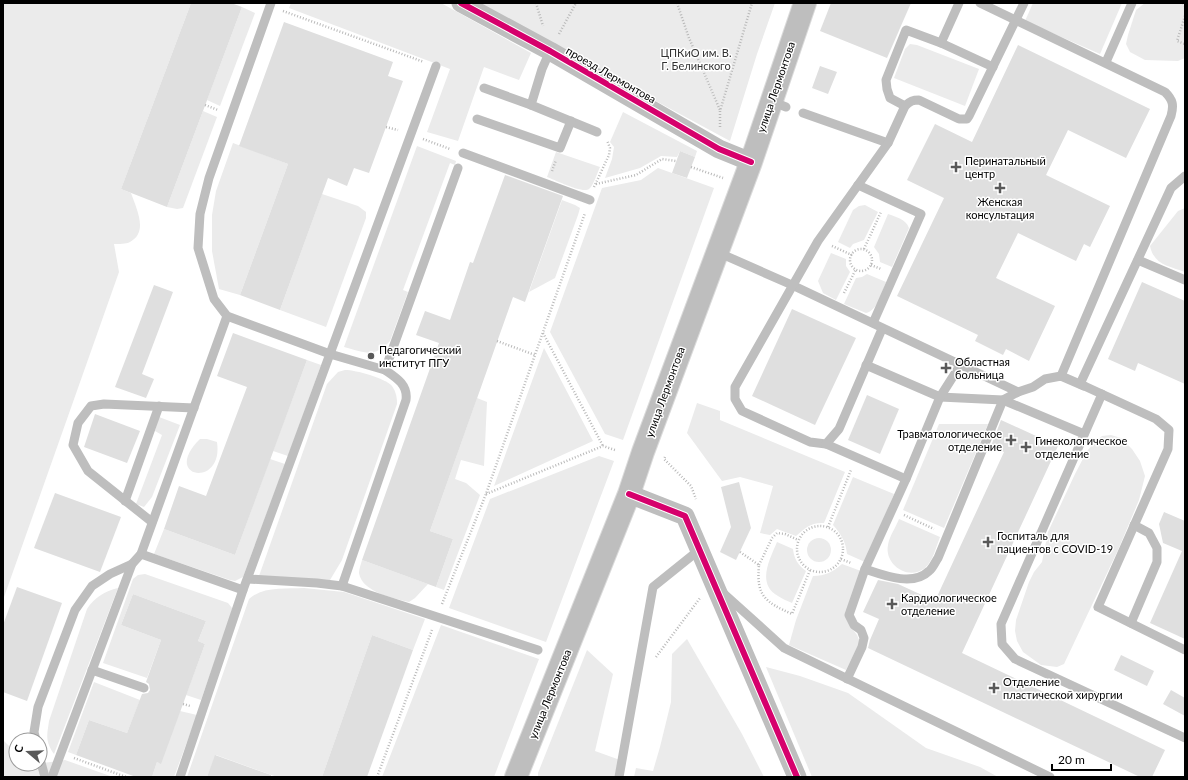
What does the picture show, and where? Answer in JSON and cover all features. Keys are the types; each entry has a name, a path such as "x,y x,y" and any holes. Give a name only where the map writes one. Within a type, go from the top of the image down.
{"main road":[{"name":"улица Лермонтова","path":"516,777 565,658 629,494 643,452 751,162 779,104 805,3"}],"street":[{"name":"проезд Лермонтова","path":"461,3 550,51 719,150 751,162"},
{"path":"629,494 685,516 712,583 796,777"}],"lane":[{"path":"941,43 959,3"},
{"path":"980,3 1106,62 1165,92 1173,103 1171,116 1060,376"},
{"path":"906,479 826,444 810,442 742,411 735,399 735,387 818,241 888,142 905,106 914,100 920,100 959,118 966,118 969,116 1024,3"},
{"path":"1106,62 1132,3"},
{"path":"270,5 209,178 200,214 198,248 214,300 227,316 330,354 385,370 398,379 404,386 407,393 406,400 342,586"},
{"path":"905,106 890,98 886,80 906,30 941,43 993,67"},
{"path":"531,105 542,69 550,51"},
{"path":"180,777 244,590 436,66"},
{"path":"484,88 598,132"},
{"path":"803,113 888,142"},
{"path":"476,119 560,148 571,121"},
{"path":"463,153 590,200"},
{"path":"385,370 458,168"},
{"path":"1185,176 1171,188 1080,384 1156,419 1169,430 1168,449 1098,607 1185,650"},
{"path":"858,185 921,214 873,323"},
{"path":"717,252 792,285 1018,392"},
{"path":"1138,260 1185,280"},
{"path":"52,777 132,564 141,554 227,316"},
{"path":"826,444 839,429 882,328"},
{"path":"847,679 862,647 864,638 860,630 854,625 848,615 865,569 906,479 940,397 961,364"},
{"path":"866,365 940,397 1003,400 1084,434"},
{"path":"865,569 889,577 905,579 919,577 929,572 938,558 1003,400 1018,392 1033,387 1046,379 1060,376 1089,388"},
{"path":"1102,394 1001,624 1002,644 1015,659 1185,738"},
{"path":"152,522 88,471 73,445 78,423 91,406 104,404 194,408"},
{"path":"125,501 159,406"},
{"path":"1131,623 1158,562 1157,548 1149,533 1134,525"},
{"path":"619,777 653,587 699,550"},
{"path":"141,554 244,590"},
{"path":"34,732 38,707 76,610 92,586 110,574 132,564"},
{"path":"248,579 342,586 538,650"},
{"path":"712,583 784,648 1050,777"},
{"path":"92,670 144,688"}],"path":[{"path":"550,51 576,3"},
{"path":"677,3 689,38 720,111"},
{"path":"719,150 720,111 752,3"},
{"path":"270,5 436,66"},
{"path":"1185,16 1177,41 1185,44"},
{"path":"377,777 437,617 486,494 590,200 609,155 610,148 607,139 598,132"},
{"path":"546,184 560,148"},
{"path":"596,184 636,175 662,159 676,161"},
{"path":"691,168 724,178"},
{"path":"864,250 887,198"},
{"path":"818,241 852,254"},
{"path":"857,250 864,250 870,254 870,264 865,270 856,269 850,261 852,254 857,250"},
{"path":"837,306 856,269"},
{"path":"543,333 602,446"},
{"path":"497,341 535,355"},
{"path":"486,494 602,446 616,450"},
{"path":"828,527 856,457"},
{"path":"892,510 948,534"},
{"path":"814,526 828,527 840,536 843,551 841,559 837,565 824,572 810,570 804,566 800,560 797,547 798,540 807,530 814,526"},
{"path":"798,540 785,534 778,533 772,538 759,564 758,576 761,591 766,600 774,606 792,614 810,570"},
{"path":"740,552 759,564"},
{"path":"652,662 712,583"},
{"path":"61,753 126,777"}],"green space":[{"path":"3,3 191,3 121,189 131,193 140,219 139,232 136,238 130,242 124,244 114,244 119,272 3,600"},
{"path":"291,3 441,3 531,53 519,80 484,67 458,141 427,132 450,69 289,8"},
{"name":"ЦПКиО им. В. Г. Белинского","path":"474,3 775,3 757,54 730,141"},
{"path":"1033,3 1122,3 1100,54 1025,21"},
{"path":"1145,3 1185,3 1185,58 1178,61 1145,60 1130,52 1126,44 1128,35 1136,10"},
{"path":"242,7 255,13 220,106 207,100"},
{"path":"910,44 917,45 979,69 965,106 894,78 905,49"},
{"path":"203,111 217,117 183,208 177,209 167,207"},
{"path":"623,112 697,151 695,157 680,151 677,157 661,156 640,168 605,178 612,159 614,147 610,142"},
{"path":"233,143 288,164 240,295 219,289 212,251 212,215 216,191"},
{"path":"417,146 456,161 455,165 450,163 403,290 408,292 390,341 379,350 368,353 344,347"},
{"path":"556,152 600,167 594,182 589,189 581,190 547,177"},
{"path":"658,168 714,188 623,440 605,434 550,332 602,188 641,180"},
{"path":"322,194 358,206 366,212 366,218 326,327 280,310"},
{"path":"562,200 580,208 578,215 555,278 529,292"},
{"path":"865,205 878,212 864,240 853,244 850,248 838,242 853,210 859,206"},
{"path":"1185,208 1185,272 1163,264 1155,257 1150,246 1178,211"},
{"path":"888,214 906,222 909,228 892,267 880,262 879,254 874,247"},
{"path":"831,253 846,259 846,266 850,272 836,300 823,293 818,281"},
{"path":"867,274 886,282 876,305 870,312 866,313 844,304 856,278"},
{"path":"544,348 593,441 494,486"},
{"path":"307,360 321,365 288,456 273,451"},
{"path":"345,370 370,375 388,383 392,386 395,392 397,404 342,560 330,580 259,576 327,384 338,372"},
{"path":"477,398 487,402 484,466 461,460 455,479 466,483 480,495 444,590 436,587 453,539 430,531"},
{"path":"697,403 720,411 720,420 845,472 824,523 815,523 805,528 796,536 777,529 770,535 760,533 773,486 740,477 722,481 687,433"},
{"path":"159,417 180,425 152,497 144,507 136,504 162,435 155,431"},
{"path":"939,424 988,424 944,528 903,510"},
{"path":"1111,435 1121,438 1132,449 1140,461 1145,476 1139,500 1118,550 1064,664 1057,667 1041,665 1023,652 1017,641 1015,631 1016,620 1029,582 1034,572 1042,562 1048,532 1075,474 1087,451 1094,443 1102,436"},
{"path":"200,439 207,439 217,442 217,457 212,467 204,472 196,473 190,469 187,463 190,452"},
{"path":"599,456 614,461 546,642 449,608 490,499"},
{"path":"270,459 285,464 243,577 235,581 230,580 154,554 164,529 235,555"},
{"path":"853,477 894,494 865,562 847,554 843,538 833,525"},
{"path":"899,519 940,537 930,562 919,572 905,572 899,569 890,559 888,545"},
{"path":"819,538 828,541 831,550 828,559 819,562 810,559 807,550 810,541"},
{"path":"777,542 793,549 797,562 806,571 792,603 771,591 766,578 768,563"},
{"path":"362,560 428,584 415,598 409,602 387,596 372,589 361,580 359,573"},
{"path":"842,564 861,571 851,627 860,642 846,670 789,645 796,620 813,576 829,573"},
{"path":"145,574 228,603 232,608 231,615 201,700 186,695 205,644 198,641 206,621 133,594 121,625 161,640 147,678 103,663 133,579 138,575"},
{"path":"118,588 54,754 48,742 49,721 87,609 100,596"},
{"path":"282,588 304,588 344,592 425,619 413,650 372,635 322,777 277,777 216,755 207,777 187,777 249,599 268,590"},
{"path":"441,625 539,659 494,777 382,777"},
{"path":"687,639 742,734 764,777 634,777 636,768 653,771 671,702 672,654"},
{"path":"587,650 613,674 595,751 620,760 617,777 538,777 538,773"},
{"path":"766,667 800,676 848,693 926,748 980,767 998,777 812,777"},
{"path":"94,682 140,700 127,733 89,720 76,755 68,752"},
{"path":"180,711 197,715 174,777 152,777 157,762 160,763"},
{"path":"3,740 8,745 8,772 48,772 48,762 65,760 113,777 3,777"}],"building":[{"path":"191,3 231,3 242,7 167,207 121,189"},
{"path":"831,3 911,3 887,58 820,31"},
{"path":"284,22 393,62 388,76 403,81 369,173 354,168 347,186 328,178 280,310 240,295 288,164 239,146"},
{"path":"1018,45 1150,109 1126,158 1068,130 1046,175 1110,206 1090,247 1084,244 1076,261 1018,233 996,278 1055,306 1029,361 1006,349 1003,355 975,341 978,335 897,296 944,198 907,180 935,124 972,142"},
{"path":"820,66 837,72 828,94 812,88"},
{"path":"680,151 695,157 687,178 672,173"},
{"path":"505,175 563,196 525,302 513,297 430,531 453,539 436,587 362,560 439,343 416,335 425,311 450,320 470,262 473,263"},
{"path":"1142,282 1185,301 1185,384 1138,363 1135,371 1108,359"},
{"path":"154,285 173,292 142,374 154,379 146,398 115,387"},
{"path":"792,309 856,338 815,425 752,396"},
{"path":"233,333 307,360 235,555 164,529 179,486 206,496 247,387 217,376"},
{"path":"867,395 899,409 880,454 848,440"},
{"path":"95,414 140,431 127,463 84,447"},
{"path":"1001,420 1058,446 962,653 1165,750 1152,777 1140,777 868,648 879,619 863,612 878,580 898,584 935,601 1004,452 991,446"},
{"path":"739,482 751,528 736,560 720,552 731,527 721,487"},
{"path":"55,493 121,517 100,572 34,548"},
{"path":"1164,512 1185,521 1185,639 1150,623 1182,551 1163,543 1159,524"},
{"path":"17,587 62,603 27,701 3,692 3,625"},
{"path":"133,594 206,621 198,641 205,644 161,764 157,762 152,777 136,777 76,755 89,720 127,733 142,694 148,693 150,690 149,684 146,682 161,640 121,625"},
{"path":"372,635 413,650 367,777 322,777"},
{"path":"1121,655 1154,671 1147,686 1114,670"},
{"path":"1171,690 1185,698 1185,716 1163,704"},
{"path":"215,755 271,775 271,777 207,777"}],"cycle path":[{"path":"461,3 550,51 719,149 751,162"},
{"path":"629,494 685,516 797,777"}],"place":[{"name":"Перинатальный центр","path":"956,167"},
{"name":"Женская консультация","path":"1000,188"},
{"name":"Педагогический институт ПГУ","path":"371,356"},
{"name":"Областная больница","path":"946,368"},
{"name":"Травматологическое отделение","path":"1011,440"},
{"name":"Гинекологическое отделение","path":"1026,447"},
{"name":"Госпиталь для пациентов с COVID-19","path":"988,542"},
{"name":"Кардиологическое отделение","path":"892,604"},
{"name":"Отделение пластической хирургии","path":"994,688"}]}
